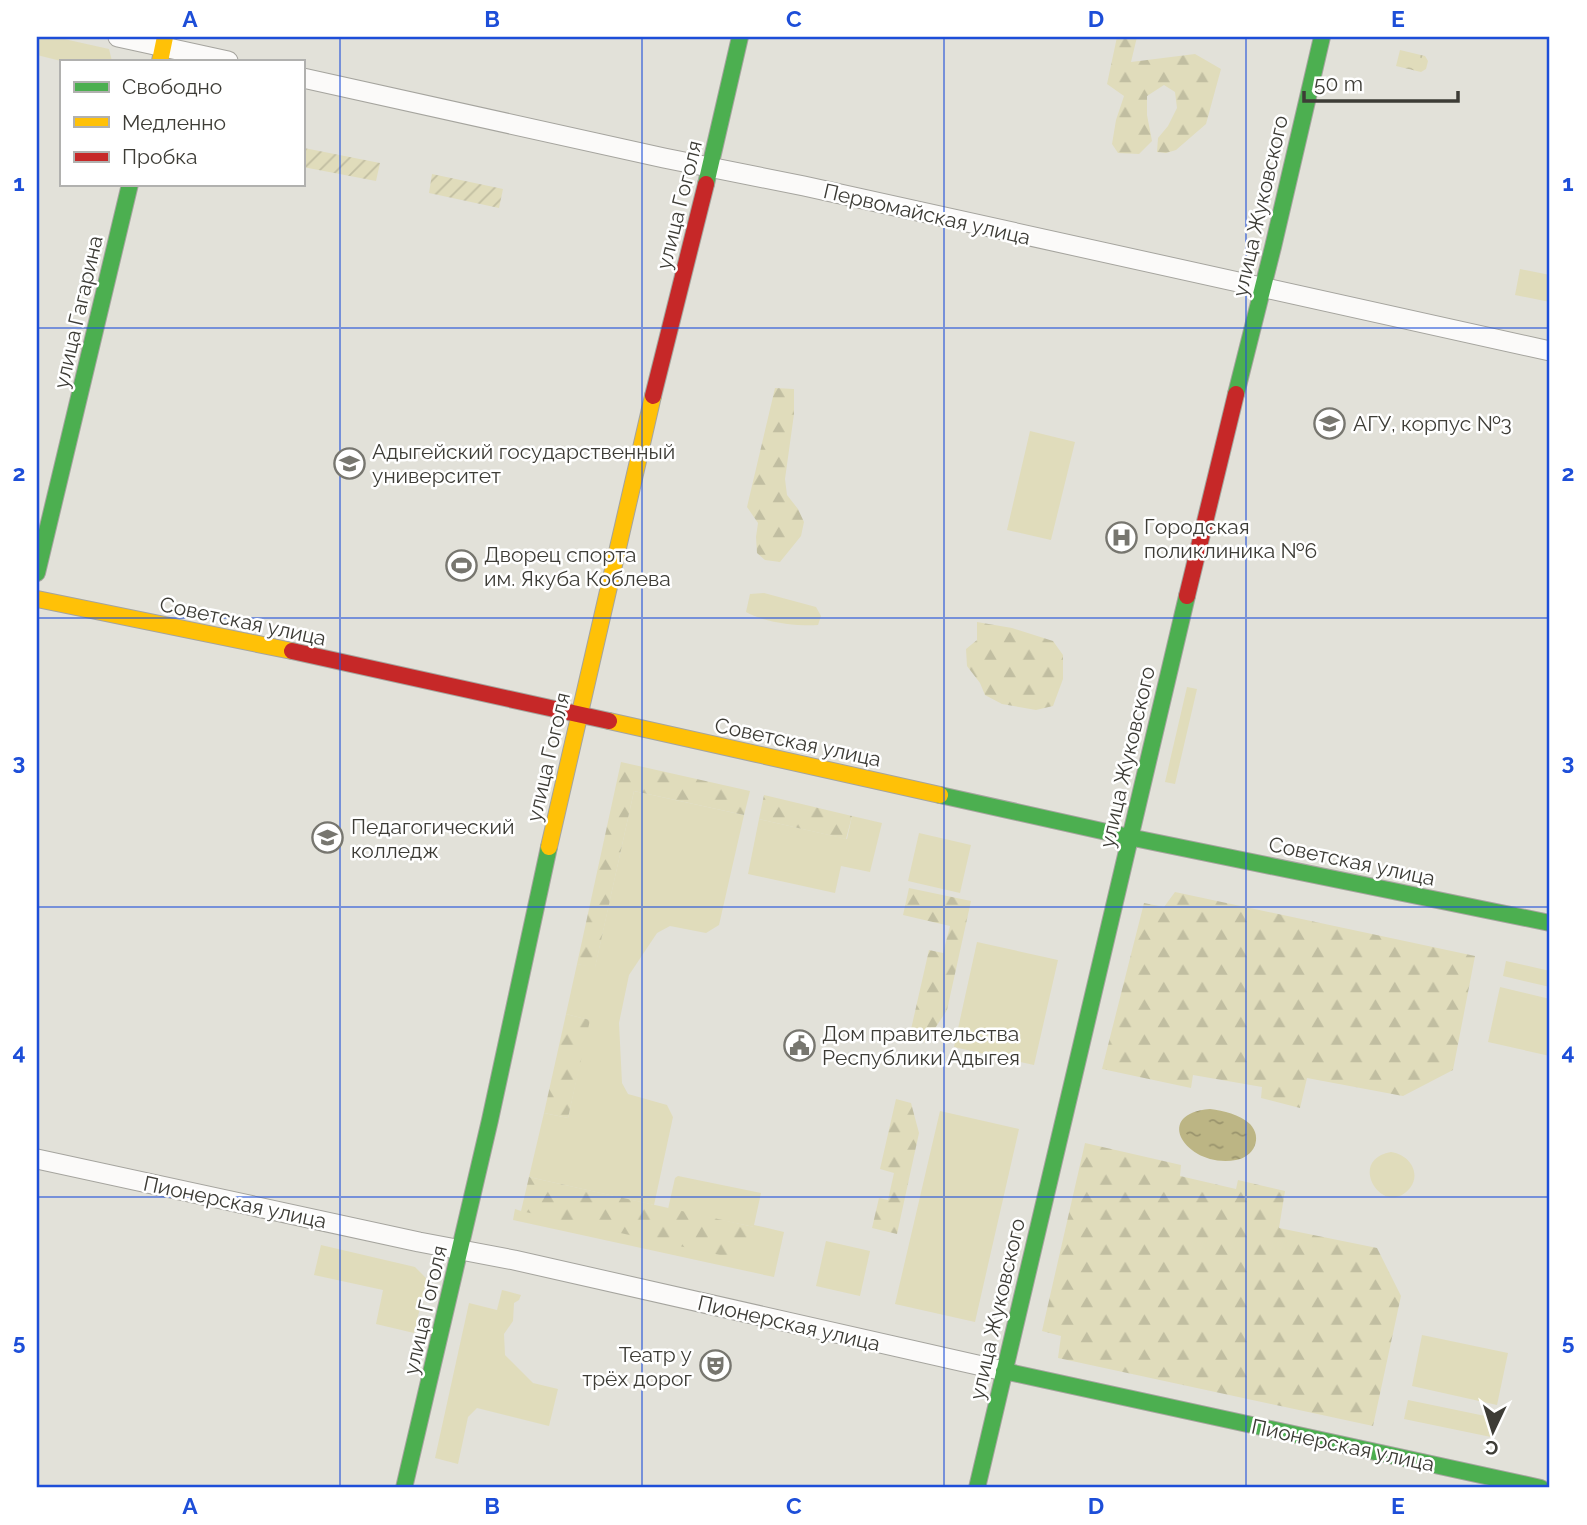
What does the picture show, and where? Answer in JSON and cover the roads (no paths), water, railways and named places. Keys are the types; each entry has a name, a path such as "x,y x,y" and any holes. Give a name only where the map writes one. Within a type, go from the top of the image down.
{"main road":[{"name":"улица Гоголя","path":"404,1488 461,1250 638,455 740,37"},
{"name":"улица Жуковского","path":"977,1488 1220,454 1263,288 1322,37"},
{"name":"улица Гагарина","path":"37,573 130,186"},
{"name":"Советская улица","path":"37,599 315,656 1129,837 1550,923"},
{"name":"Пионерская улица","path":"1004,1371 1541,1488"}],"street":[{"path":"118,37 223,60"},
{"name":"Первомайская улица","path":"304,78 1550,351"},
{"name":"Пионерская улица","path":"37,1159 528,1263 1004,1371"}],"water":[{"path":"1210,1109 1236,1115 1250,1124 1254,1129 1256,1141 1248,1155 1236,1160 1219,1161 1203,1157 1182,1140 1179,1130 1182,1120 1192,1113"}],"place":[{"name":"АГУ, корпус №3","path":"1330,423"},
{"name":"Адыгейский государственный университет","path":"349,463"},
{"name":"Городская поликлиника №6","path":"1121,538"},
{"name":"Дворец спорта им. Якуба Коблева","path":"461,566"},
{"name":"Педагогический колледж","path":"328,838"},
{"name":"Дом правительства Республики Адыгея","path":"799,1045"},
{"name":"Театр у трёх дорог","path":"715,1366"}]}
